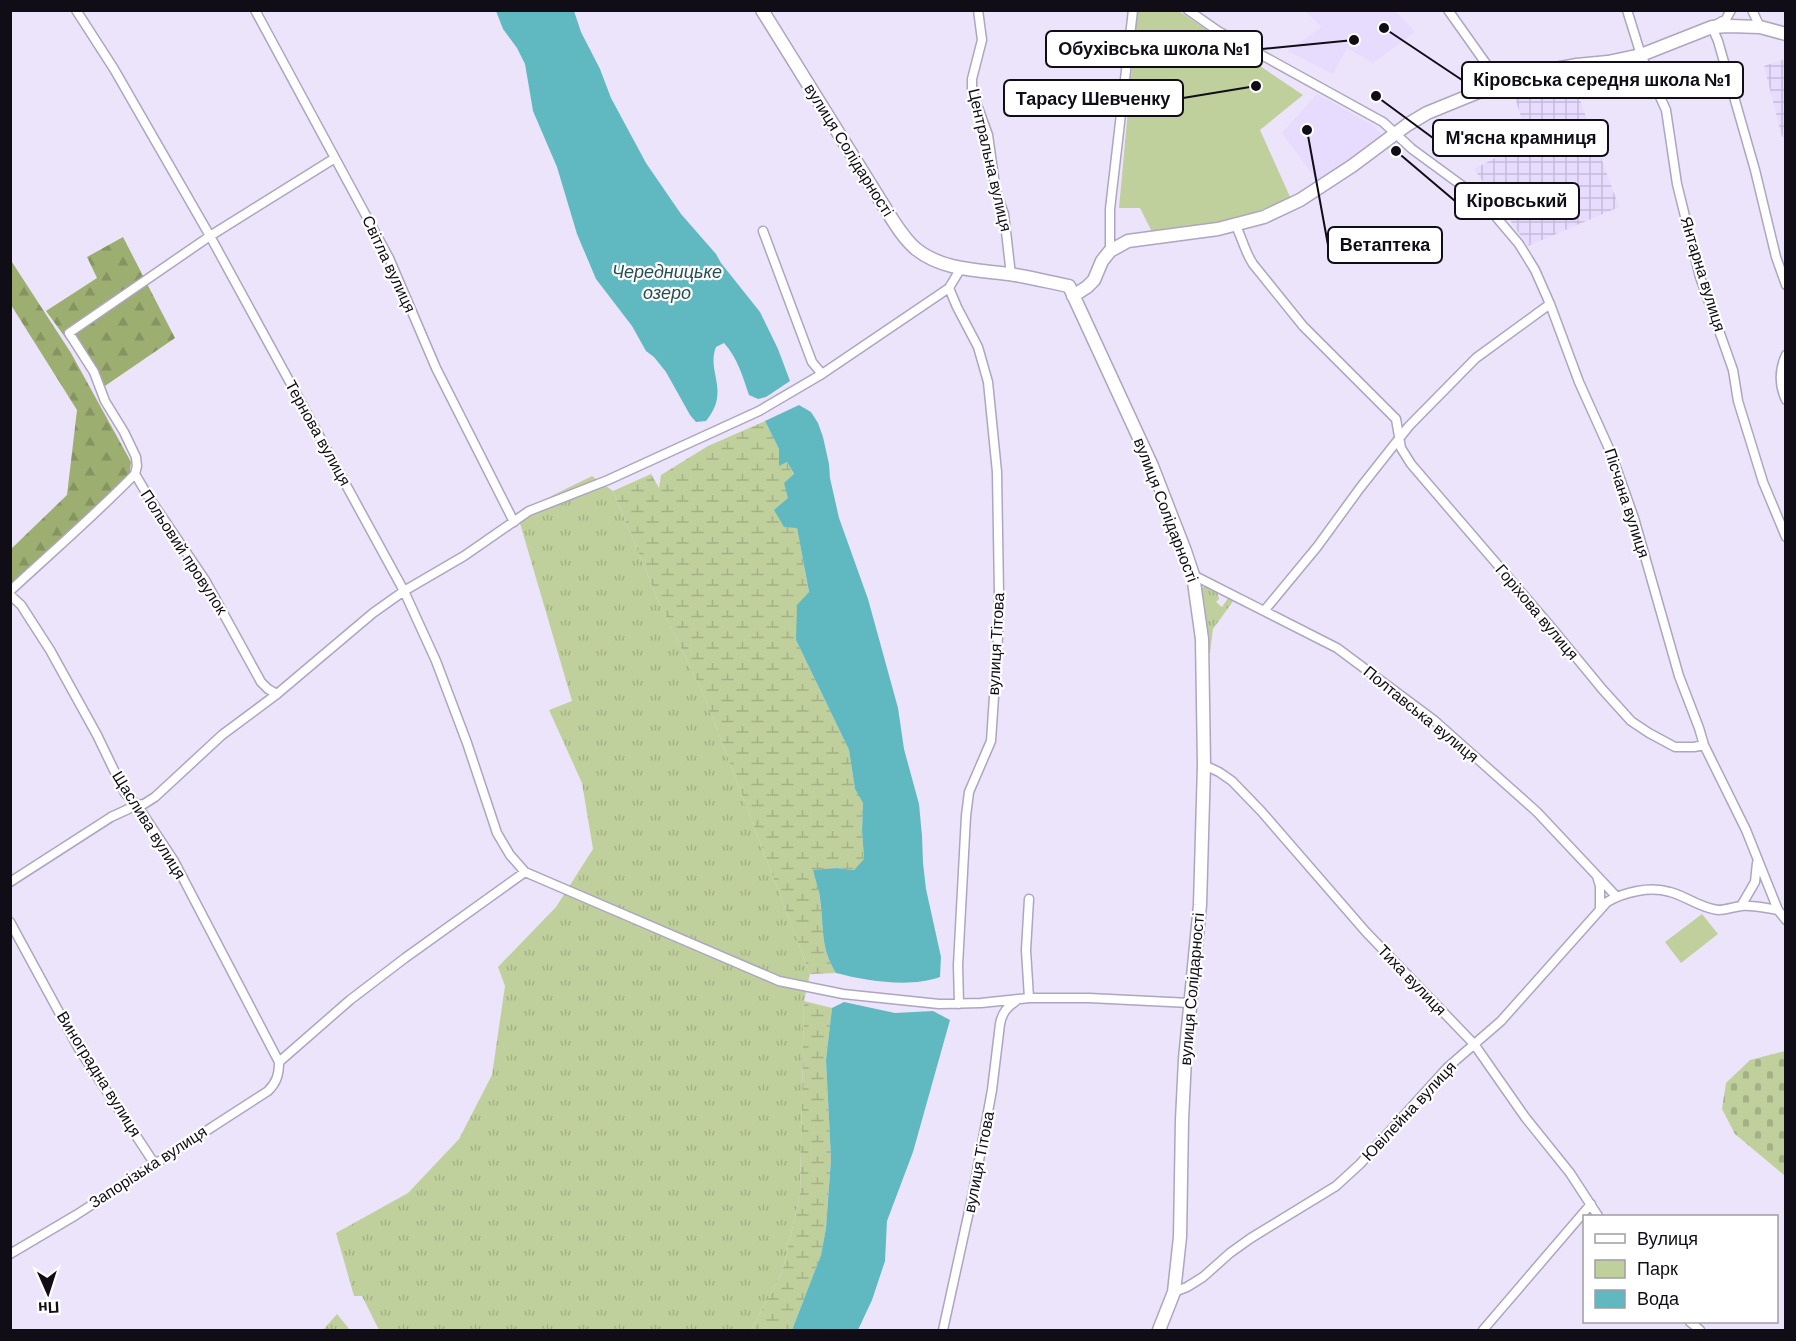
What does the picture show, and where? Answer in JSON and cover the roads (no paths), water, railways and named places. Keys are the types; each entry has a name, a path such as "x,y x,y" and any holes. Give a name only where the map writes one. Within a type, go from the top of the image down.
{"main road":[{"name":"вулиця Солідарності","path":"762,10 902,233 915,248 938,262 961,268 1069,286 1152,466 1193,575 1202,639 1204,765 1200,905 1182,1120 1180,1237 1174,1292 1159,1330"},
{"path":"1073,296 1094,280 1102,261 1110,251 1128,241 1236,226 1264,217 1300,200 1427,113 1498,84 1528,74 1641,55 1712,27 1760,27 1785,34"}],"street":[{"name":"Тернова вулиця","path":"76,10 114,69 210,236 404,591 436,661 467,743 496,833 510,855 525,872"},
{"name":"Світла вулиця","path":"255,10 389,258 436,369 514,522"},
{"name":"Центральна вулиця","path":"978,10 982,40 972,79 972,91 988,135 996,192 1004,214 1011,275"},
{"path":"1110,251 1110,209 1133,10"},
{"path":"1188,10 1218,31 1383,122 1395,134"},
{"path":"1448,10 1487,64 1498,84"},
{"name":"Янтарна вулиця","path":"1627,10 1641,55 1665,110 1677,184 1700,277 1734,370 1738,401 1763,482 1785,537"},
{"path":"1731,10 1726,18 1712,27 1718,40 1752,159 1785,285"},
{"path":"1752,10 1760,27"},
{"name":"Пісчана вулиця","path":"1395,134 1468,190 1491,211 1519,244 1534,270 1550,304 1579,382 1611,453 1630,507 1679,676 1704,745 1746,830 1756,860 1778,910 1785,920"},
{"path":"210,236 335,158"},
{"name":"Горіхова вулиця","path":"1236,226 1253,264 1303,326 1396,419 1401,448 1412,464 1603,690 1631,720 1648,733 1676,747 1704,745"},
{"path":"763,231 812,362 822,374"},
{"name":"Польовий провулок","path":"210,236 69,333 94,372 105,401 136,457 135,474 206,580 261,682 276,694"},
{"path":"10,882 111,817 144,804 155,797 222,735 276,694 373,613 404,591 464,556 529,511 608,480 759,411 822,374 949,288 961,268"},
{"name":"вулиця Тітова","path":"949,288 978,347 988,382 997,472 998,536 998,638 990,741 969,792 966,816 958,964 959,1004"},
{"path":"1264,611 1317,547 1400,437 1476,358 1550,304"},
{"path":"1785,355 1780,378 1781,391 1785,400"},
{"path":"10,593 66,538 103,507 135,474"},
{"name":"Полтавська вулиця","path":"1193,575 1337,648 1435,721 1537,812 1616,896"},
{"name":"Щаслива вулиця","path":"10,593 21,605 50,650 97,735 125,793 137,805 174,861 279,1062 279,1074"},
{"name":"Тиха вулиця","path":"1204,765 1219,772 1232,782 1366,932 1474,1044 1525,1117 1570,1173 1597,1215"},
{"path":"1741,906 1755,882 1756,860"},
{"path":"279,1062 350,1000 463,915 525,872 779,981 843,994 939,1004 1029,998 1190,1003"},
{"path":"1597,875 1600,886 1600,908"},
{"path":"1616,896 1648,890 1670,892 1691,902 1717,910 1741,906 1778,910"},
{"name":"Ювілейна вулиця","path":"1174,1292 1203,1277 1251,1238 1336,1186 1360,1164 1448,1067 1501,1021 1600,908 1616,896"},
{"path":"1029,898 1026,950 1029,998"},
{"name":"Виноградна вулиця","path":"10,922 79,1049 154,1163"},
{"name":"вулиця Тітова","path":"943,1330 990,1102 999,1024 1006,1009 1019,999"},
{"name":"Запорізька вулиця","path":"10,1254 76,1215 268,1091 279,1074"},
{"path":"1483,1330 1591,1204"}],"water":[{"name":"Чередницьке озеро","path":"496,11 574,11 611,98 646,163 681,214 716,254 760,312 790,381 766,397 758,399 749,395 736,361 724,343 716,347 714,356 718,391 713,410 706,421 696,422 690,415 666,372 646,351 632,326 596,279 577,234 557,167 533,111 525,64 503,29"},
{"path":"799,405 811,412 823,437 839,518 868,599 898,708 904,749 919,804 926,889 941,957 940,977 928,980 888,982 836,973 827,955 819,895 813,870 837,868 854,870 864,859 863,803 855,789 849,750 796,640 797,605 809,592 797,528 784,527 774,510 788,498 784,483 794,474 787,462 779,466 779,449 765,421"},
{"path":"844,1002 895,1013 933,1011 950,1020 913,1152 887,1221 885,1261 872,1300 858,1330 792,1330 821,1255 826,1228 831,1159 826,1060 832,1008"}],"place":[{"name":"Кіровська середня школа №1","path":"1384,28"},
{"name":"Обухівська школа №1","path":"1354,40"},
{"name":"Тарасу Шевченку","path":"1256,86"},
{"name":"М'ясна крамниця","path":"1376,96"},
{"name":"Ветаптека","path":"1307,130"},
{"name":"Кіровський","path":"1396,151"}]}
